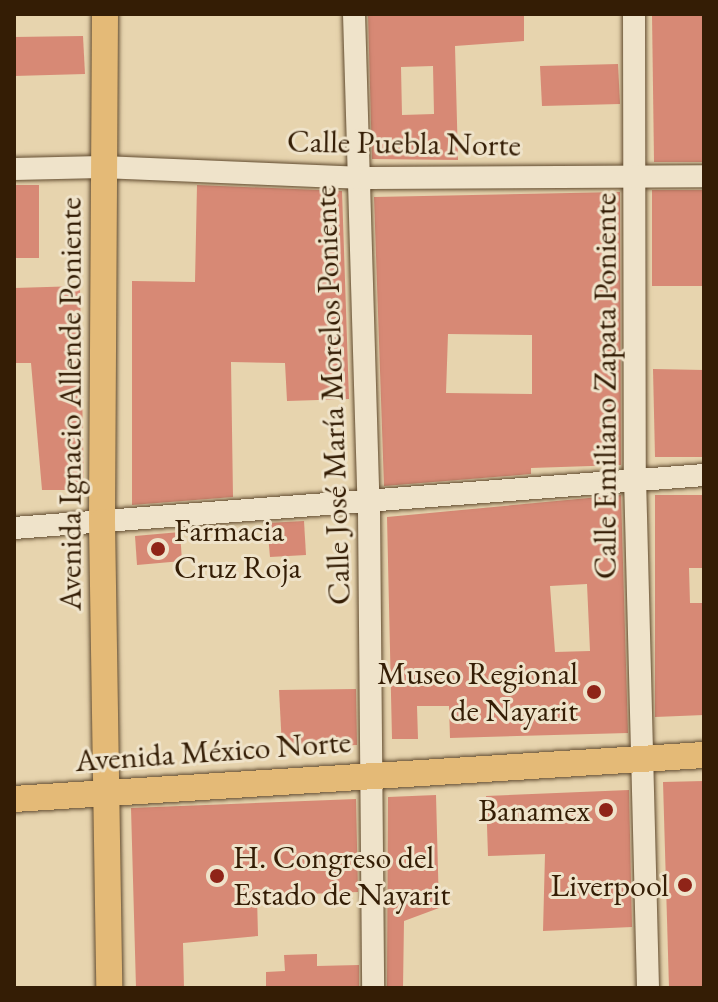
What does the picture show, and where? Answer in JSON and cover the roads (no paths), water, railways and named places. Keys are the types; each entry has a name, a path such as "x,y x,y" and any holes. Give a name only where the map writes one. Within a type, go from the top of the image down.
{"main road":[{"name":"Avenida Ignacio Allende Poniente","path":"105,14 102,522 109,795 109,988"},
{"name":"Avenida México Norte","path":"14,799 109,795 373,773 704,755"}],"street":[{"name":"Calle José María Morelos Poniente","path":"354,14 368,503 373,988"},
{"name":"Calle Emiliano Zapata Poniente","path":"634,14 635,477 648,988"},
{"name":"Calle Puebla Norte","path":"14,169 102,167 358,178 704,176"},
{"path":"14,528 368,503 635,477 704,475"}],"place":[{"name":"Farmacia Cruz Roja","path":"158,549"},
{"name":"Museo Regional de Nayarit","path":"594,692"},
{"name":"Banamex","path":"606,810"},
{"name":"H. Congreso del Estado de Nayarit","path":"217,876"},
{"name":"Liverpool","path":"685,885"}]}
